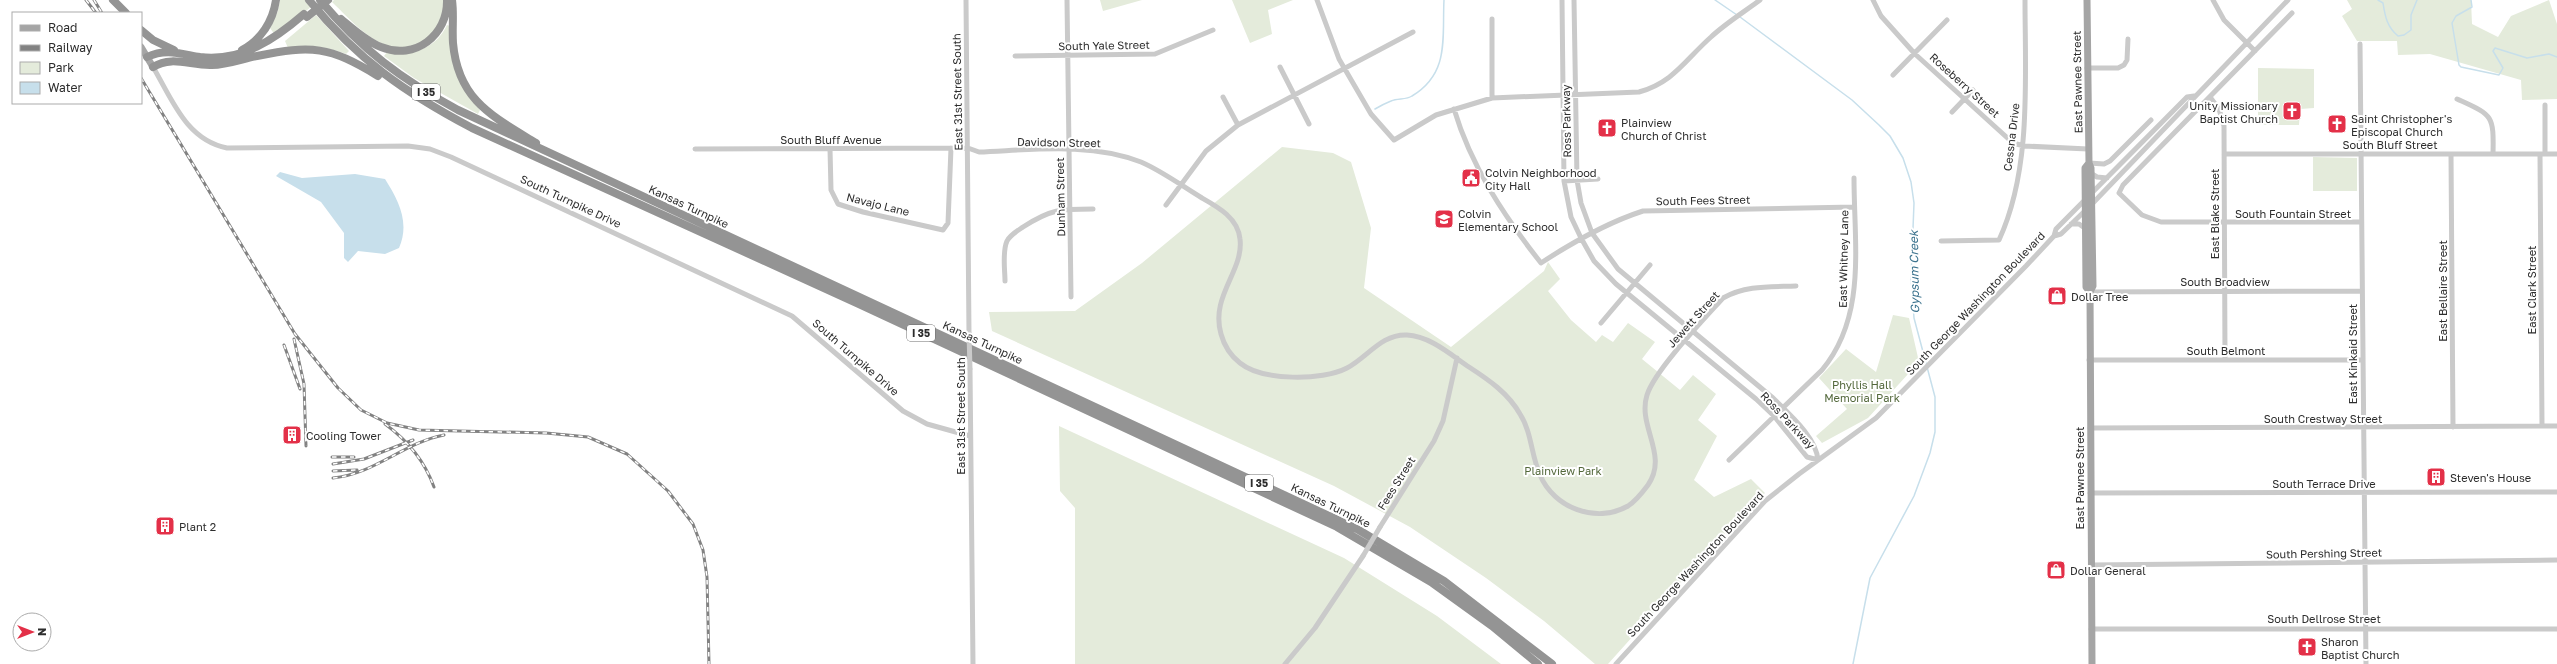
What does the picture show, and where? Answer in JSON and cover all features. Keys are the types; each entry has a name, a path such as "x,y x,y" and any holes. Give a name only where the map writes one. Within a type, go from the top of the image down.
{"highway":[{"path":"113,0 125,12"},
{"path":"220,57 243,49 261,35 272,17 276,0"},
{"name":"Kansas Turnpike","path":"309,0 344,41 369,63 408,93 432,107 472,128 859,304 1337,527 1431,582 1492,626 1538,664"},
{"path":"258,56 306,16 321,0"},
{"name":"Kansas Turnpike","path":"321,0 365,50 412,84 458,110 1357,529 1444,581 1552,664"},
{"path":"142,31 153,40 176,51 202,57 220,57 256,48 283,32 327,0 342,19 370,41 391,50 403,51 422,46 436,35 445,20 447,0"},
{"path":"452,0 455,55 460,77 472,97 498,120 553,154"},
{"path":"153,67 170,60 211,66 297,49 331,52 357,64 414,99 432,107"},
{"path":"147,57 157,52 176,51"}],"main road":[{"path":"113,0 119,12"},
{"name":"East Pawnee Street","path":"2087,0 2088,149 2089,163 2092,174 2092,194 2086,210 2086,287 2090,292"},
{"path":"142,49 153,67"},
{"name":"East Pawnee Street","path":"2089,163 2085,168 2089,202 2093,286 2090,292 2090,565 2092,664"}],"street":[{"name":"East 31st Street South","path":"966,0 973,664"},
{"name":"Dunham Street","path":"1067,0 1071,297"},
{"path":"1317,0 1326,28 1344,69 1371,114 1394,140 1436,115 1454,108 1492,98 1639,92 1654,88 1675,74 1712,36 1760,0"},
{"name":"Ross Parkway","path":"1562,0 1564,181 1570,211 1581,238 1604,273 1774,416 1807,457 1818,460 1817,450 1783,408 1694,331 1635,283 1607,257 1592,233 1581,203 1577,180 1574,0"},
{"name":"Roseberry Street","path":"1873,0 1881,16 1915,54 2014,143 2023,146 2088,149"},
{"name":"Cessna Drive","path":"1941,241 1999,240 2007,224 2023,146 2027,92 2025,0"},
{"path":"2213,0 2224,20 2255,51"},
{"name":"South George Washington Boulevard","path":"1616,664 1764,502 1876,418 2054,236 2056,229 2089,202 2190,104 2194,96 2288,0"},
{"path":"2210,97 2292,13"},
{"path":"1492,19 1492,98"},
{"path":"1893,76 1947,20"},
{"name":"South Yale Street","path":"1015,56 1155,54 1213,30"},
{"path":"1166,205 1206,150 1238,125 1413,32"},
{"path":"2087,68 2118,68 2124,66 2127,60 2128,39"},
{"name":"East Kinkaid Street","path":"2360,44 2362,493 2366,664"},
{"name":"South Turnpike Drive","path":"153,67 188,126 206,141 227,148 408,146 430,149 451,156 792,316 903,411 927,424 970,436"},
{"path":"1280,67 1309,124"},
{"path":"1952,112 1973,90"},
{"name":"South George Washington Boulevard","path":"2092,194 2172,111 2187,98 2194,96"},
{"path":"1223,97 1238,125"},
{"name":"East Blake Street","path":"2210,97 2219,110 2224,121 2225,359"},
{"name":"South Fountain Street","path":"2210,97 2119,191 2120,195 2137,211 2153,221 2224,223 2361,222"},
{"path":"2457,99 2485,112 2491,119 2493,154"},
{"name":"East Clark Street","path":"2542,426 2543,154 2545,105"},
{"name":"South Fees Street","path":"1454,108 1471,155 1485,182 1518,234 1541,264 1581,238 1619,219 1643,212 1661,209 1854,207"},
{"path":"2089,163 2108,163 2151,120"},
{"name":"Navajo Lane","path":"830,149 831,190 838,204 863,212 945,229 949,216 951,148"},
{"name":"South Bluff Avenue","path":"695,149 968,148"},
{"name":"Davidson Street","path":"968,148 978,152 1069,150 1122,156 1144,164 1180,184 1232,219 1240,239"},
{"name":"South Bluff Street","path":"2224,154 2557,154"},
{"name":"East Bellaire Street","path":"2451,154 2453,427"},
{"path":"2092,174 2107,178"},
{"name":"East Whitney Lane","path":"1729,460 1822,370 1835,355 1845,335 1852,313 1854,293 1854,178"},
{"path":"1564,181 1598,179"},
{"path":"1005,281 1007,240 1014,232 1044,213 1070,209 1093,209"},
{"name":"South George Washington Boulevard","path":"2054,236 2061,234 2086,210"},
{"path":"2071,224 2078,224 2086,229"},
{"name":"Jewett Street","path":"1240,239 1240,249 1220,304 1220,329 1229,352 1239,363 1254,372 1272,375 1326,376 1347,368 1382,341 1407,335 1420,337 1456,358 1498,387 1511,400 1522,417 1531,438 1539,474 1555,497 1572,508 1584,513 1600,514 1616,512 1631,504 1653,478 1655,448 1645,411 1647,395 1660,373 1723,298 1736,290 1752,287 1796,286"},
{"path":"1602,323 1650,265"},
{"name":"South Broadview","path":"2090,292 2361,292"},
{"name":"Fees Street","path":"1285,664 1315,628 1363,556 1434,441 1443,421 1456,358"},
{"name":"South Belmont","path":"2090,360 2362,360"},
{"name":"South Crestway Street","path":"2090,428 2557,426"},
{"name":"South Terrace Drive","path":"2090,493 2557,492"},
{"name":"South Pershing Street","path":"2090,565 2557,560"},
{"name":"South Dellrose Street","path":"2091,629 2364,627 2557,629"}],"green space":[{"path":"280,0 305,0 311,7 275,35 270,28 278,11"},
{"path":"334,0 445,0 438,30 418,44 403,48 391,47 380,43 369,36 332,2"},
{"path":"1100,0 1142,0 1103,11"},
{"path":"1232,0 1293,0 1268,10 1272,34 1250,43"},
{"path":"2347,0 2471,0 2472,24 2498,37 2511,16 2549,0 2557,24 2557,99 2522,100 2521,80 2430,54 2398,55 2397,41 2357,41 2342,16 2352,9"},
{"path":"316,15 349,51 346,54 331,49 317,47 288,48 285,41"},
{"path":"447,25 450,26 469,96 480,110 478,114 414,78 384,56 387,52 405,53 422,49 436,40"},
{"path":"2258,68 2314,69 2314,108 2300,109 2299,125 2258,125"},
{"name":"Plainview Park","path":"1282,147 1333,153 1351,162 1371,228 1364,288 1451,347 1544,271 1548,262 1560,279 1548,291 1571,320 1596,342 1602,335 1613,342 1628,323 1655,342 1642,359 1680,390 1693,375 1716,394 1698,420 1717,436 1694,480 1714,497 1751,479 1765,493 1720,539 1608,664 1595,664 1544,621 1486,578 1410,527 1334,486 992,331 989,312 1075,311 1142,263"},
{"path":"2313,157 2357,158 2357,191 2313,191"},
{"name":"Phyllis Hall Memorial Park","path":"1893,315 1909,318 1919,362 1868,418 1822,443 1816,436 1847,409 1819,378 1846,349 1876,372"},
{"path":"1059,426 1344,558 1437,616 1501,664 1075,664 1075,508 1060,491"}],"water":[{"path":"280,172 302,178 355,174 385,179 395,196 403,221 402,239 399,248 385,254 358,251 348,262 344,258 344,233 321,202 276,176"}],"waterway":[{"path":"1375,109 1391,101 1412,96 1424,87 1433,77 1442,54 1444,0"},
{"name":"Gypsum Creek","path":"1715,0 1737,15"},
{"path":"2378,0 2383,3 2389,25 2398,36 2404,35 2411,30 2411,15 2417,0"},
{"path":"2471,0 2472,7 2456,16 2452,23 2459,65 2461,67 2499,75 2503,68 2493,51 2495,48 2527,58 2549,54 2557,57"},
{"name":"Gypsum Creek","path":"1740,17 1852,100 1879,125 1890,136 1903,158 1911,182 1914,203 1911,279 1914,318 1935,397 1935,432 1930,453 1914,496 1870,578 1853,664"}],"railway":[{"path":"86,0 95,12"},
{"path":"94,0 101,12"},
{"path":"142,80 295,334 338,388 361,410 387,423 419,430 546,433 588,437 627,454 668,491 693,524 703,550 707,577 709,664"},
{"path":"294,339 304,384 306,446"},
{"path":"284,345 300,389"},
{"path":"385,424 408,444 426,469 434,487"},
{"path":"333,478 362,471 415,445 444,435"},
{"path":"333,464 364,459 413,440"},
{"path":"332,457 354,457"},
{"path":"333,471 357,470"}],"place":[{"name":"Unity Missionary Baptist Church","path":"2292,111"},
{"name":"Saint Christopher's Episcopal Church","path":"2337,124"},
{"name":"Plainview Church of Christ","path":"1607,128"},
{"name":"Colvin Neighborhood City Hall","path":"1471,178"},
{"name":"Colvin Elementary School","path":"1444,219"},
{"name":"Dollar Tree","path":"2057,296"},
{"name":"Cooling Tower","path":"292,435"},
{"name":"Steven's House","path":"2436,477"},
{"name":"Plant 2","path":"165,526"},
{"name":"Dollar General","path":"2056,570"},
{"name":"Sharon Baptist Church","path":"2307,647"}]}
